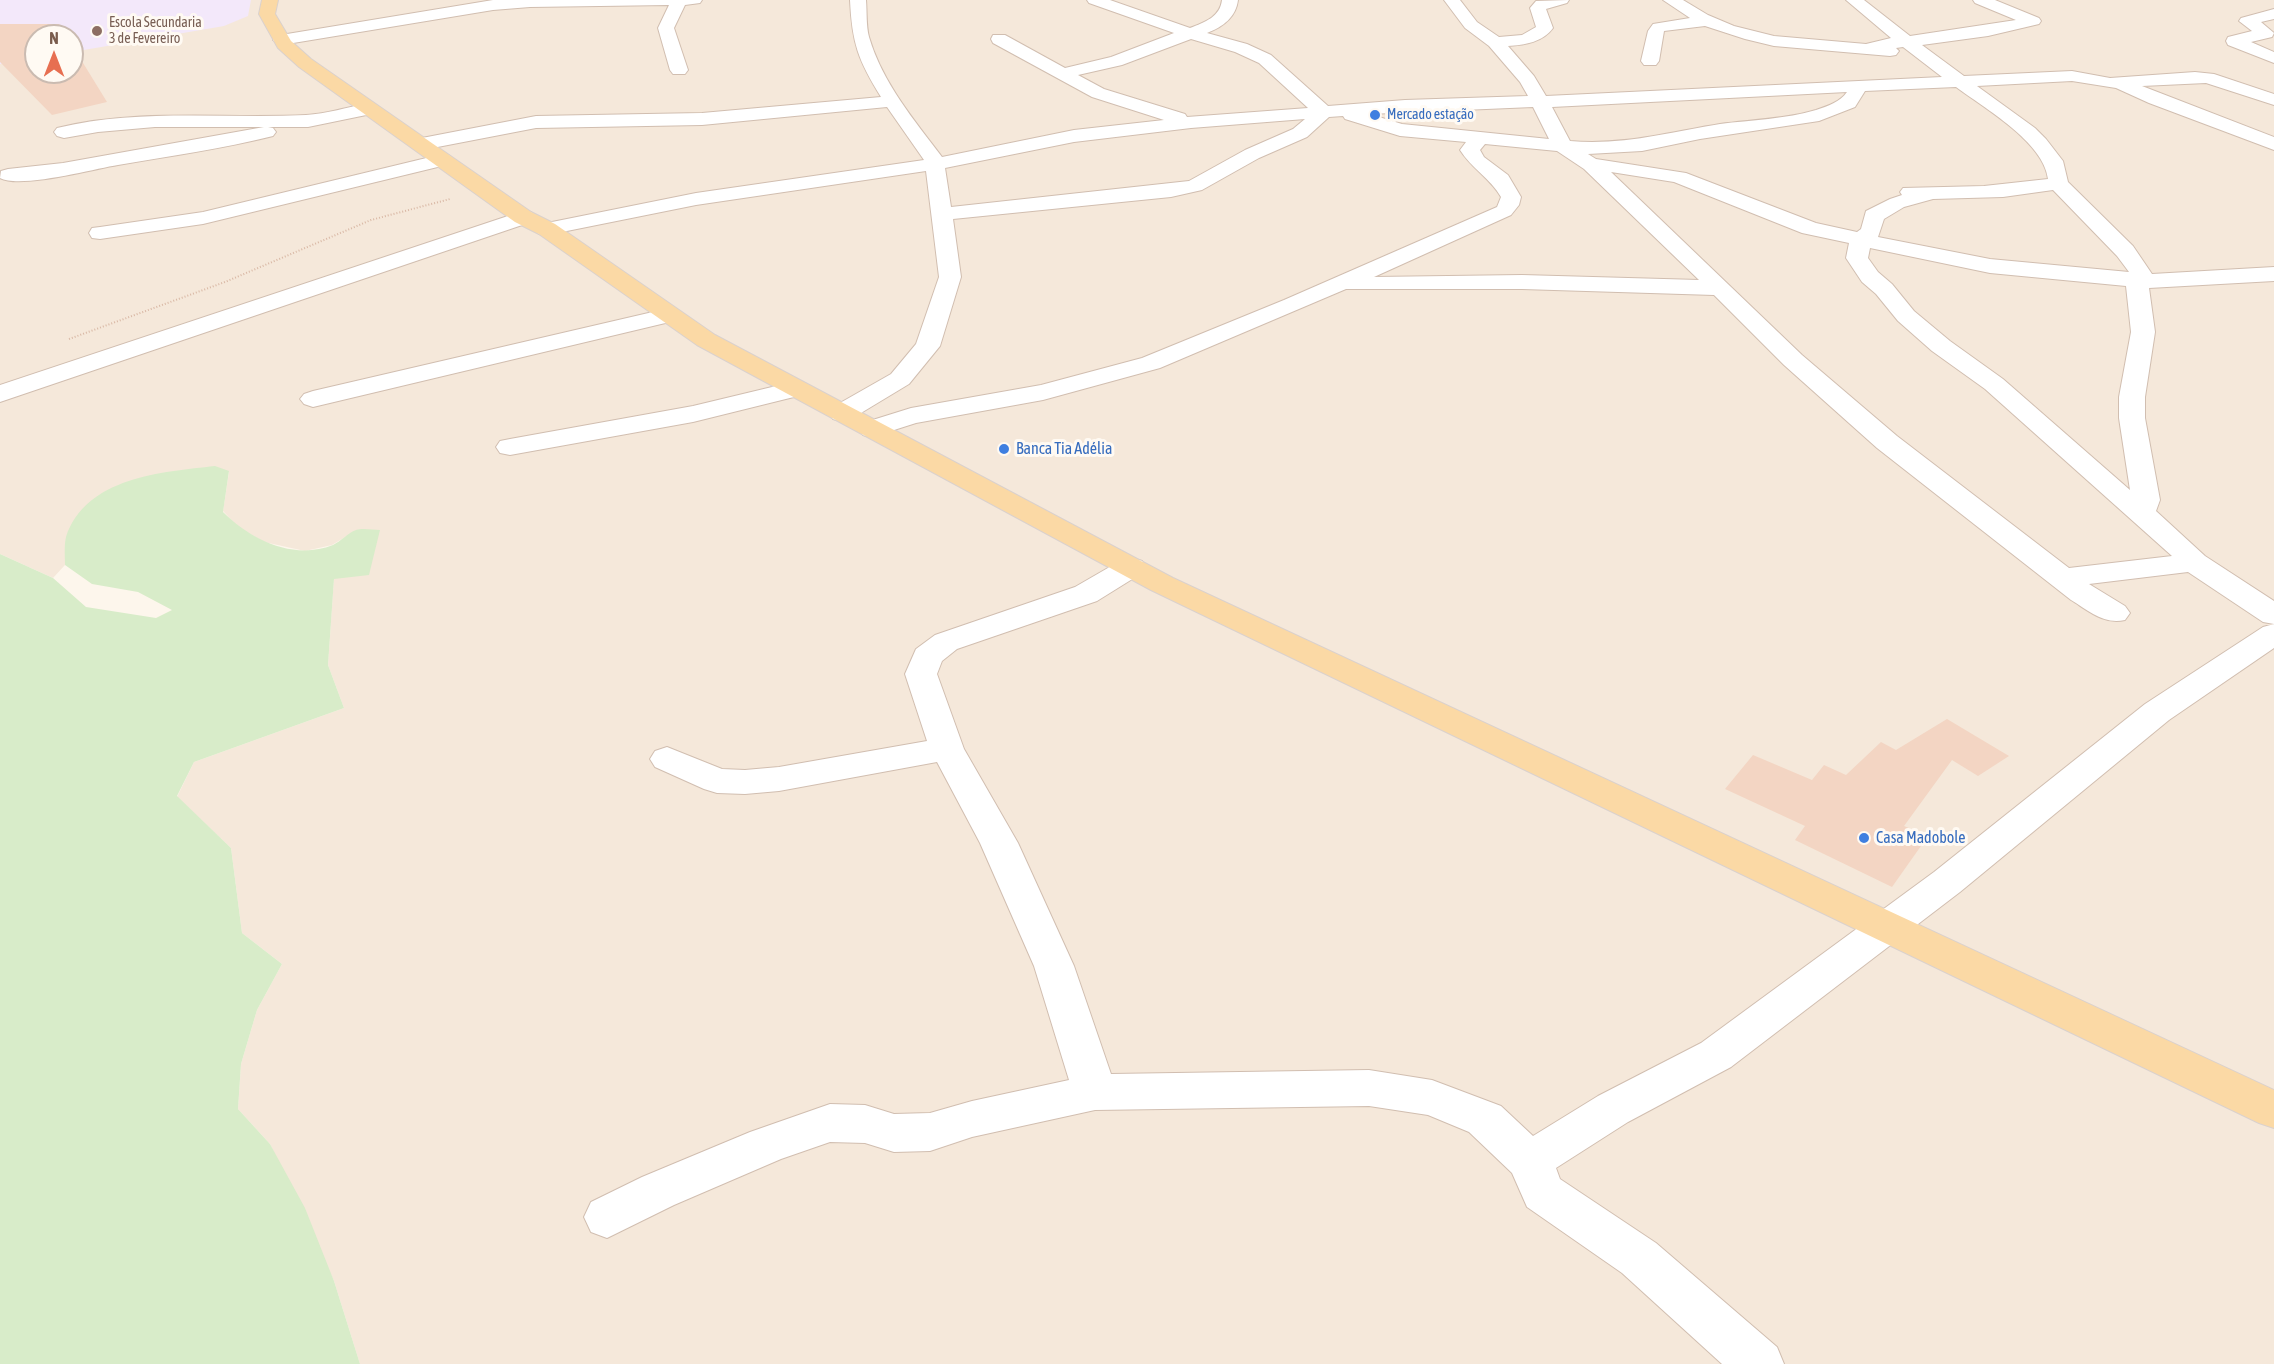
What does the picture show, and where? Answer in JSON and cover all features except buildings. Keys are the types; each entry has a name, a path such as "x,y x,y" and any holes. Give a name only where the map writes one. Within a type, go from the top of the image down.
{"main road":[{"path":"270,0 267,14 281,40 304,63 706,340 1162,584 2274,1110"}],"street":[{"path":"679,0 666,28 679,70"},
{"path":"281,40 493,5 530,2 694,0"},
{"path":"842,413 900,379 928,346 950,277 935,163 871,67 860,35 858,0"},
{"path":"1095,0 1188,33 1241,48 1265,60 1333,112 1390,129 1564,147 1624,147 1819,115 1849,103 1859,86"},
{"path":"1061,74 1116,61 1207,27 1223,17 1229,10 1230,0"},
{"path":"1452,0 1472,25 1495,42 1528,80 1564,147 1591,165 1663,232 1793,360 1887,442 2062,578 2114,613"},
{"path":"1495,42 1522,40 1539,33 1545,28 1538,8 1542,4 1560,0"},
{"path":"1671,0 1707,21 1754,36 1869,49 1914,47 2033,21 1981,0"},
{"path":"1854,0 2028,132 2045,149 2058,170 2058,183 2125,251 2142,280 2143,332 2132,397 2132,418 2146,500 2141,513"},
{"path":"2274,14 2247,21 2266,33 2234,41 2274,58"},
{"path":"1650,61 1656,31 1659,27 1707,21"},
{"path":"999,39 1098,93 1191,122"},
{"path":"0,394 535,223 935,163 1074,136 1191,122 1405,105 1540,101 2072,76 2120,83 2198,116 2274,144"},
{"path":"2120,83 2151,78 2208,78 2274,100"},
{"path":"2198,116 2274,100"},
{"path":"100,233 203,218 536,123 702,119 893,101"},
{"path":"8,175 36,175 212,145 308,121 369,109"},
{"path":"943,214 1171,191 1195,186 1252,154 1300,133 1333,112"},
{"path":"64,132 98,126 155,121 308,121"},
{"path":"872,429 911,416 1042,392 1151,363 1338,285 1504,211 1511,197 1500,179 1477,161 1470,150 1480,138"},
{"path":"1591,165 1679,177 1810,228 1990,266 2142,280 2274,274"},
{"path":"1899,191 1976,194 2016,191 2058,183"},
{"path":"1932,193 1897,203 1874,216 1871,232 1861,239 1857,258 1870,277 1884,289 1906,316 1941,346 1994,384 2194,562 2274,615"},
{"path":"1338,285 1522,282 1719,288"},
{"path":"313,399 670,315"},
{"path":"510,447 705,412 797,389"},
{"path":"2062,578 2194,562"},
{"path":"1095,1092 1054,966 999,843 947,749 921,674 927,656 946,642 1086,594 1131,567"},
{"path":"1530,1161 1613,1109 1716,1055 1947,882 2157,712 2274,634"},
{"path":"668,759 717,781 745,782 779,779 947,749"},
{"path":"607,1217 658,1191 755,1150 830,1123 866,1124 894,1133 930,1132 972,1119 1095,1092 1369,1088 1432,1098 1485,1119 1530,1161 1543,1193 1639,1258 1759,1364"}],"path":[{"path":"63,341 225,282 371,220 486,190"}],"shaded area":[{"path":"0,0 2274,0 2274,1364 360,1364 334,1281 270,1144 238,1109 241,1064 257,1010 282,964 242,933 231,848 177,797 194,762 344,708 328,665 334,578 380,530 357,530 332,545 305,551 264,542 238,527 223,511 229,472 66,538 65,565 53,578 0,554"},
{"name":"Escola Secundaria 3 de Fevereiro","path":"0,0 251,0 248,16 224,26 84,50 84,24 24,24 24,60 0,64"}],"green space":[{"path":"215,466 229,471 223,512 246,531 273,545 288,549 318,549 333,545 356,530 380,530 369,575 334,579 328,665 344,708 194,762 177,796 231,848 242,933 282,964 257,1010 241,1064 238,1109 270,1144 305,1208 334,1281 360,1364 0,1364 0,554 53,578 86,607 156,618 172,610 138,592 92,584 65,565 66,537 76,517 90,501 108,490 150,475"}],"place":[{"name":"Escola Secundaria 3 de Fevereiro","path":"97,31"},
{"name":"Mercado estação","path":"1375,115"},
{"name":"Banca Tia Adélia","path":"1004,449"},
{"name":"Casa Madobole","path":"1864,838"}]}
